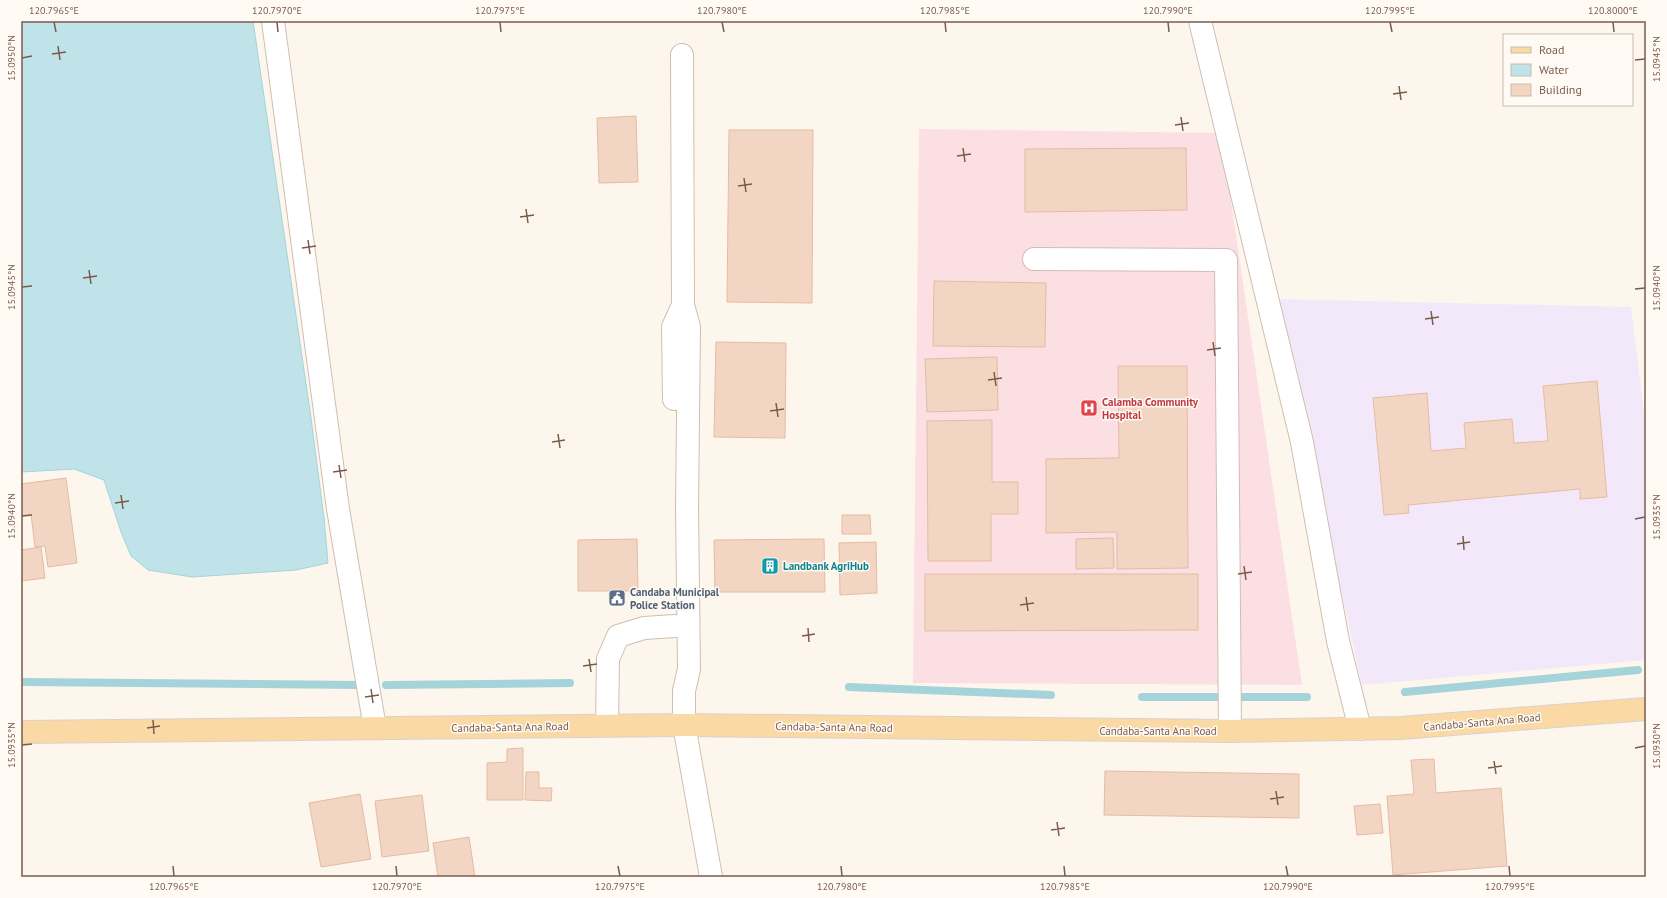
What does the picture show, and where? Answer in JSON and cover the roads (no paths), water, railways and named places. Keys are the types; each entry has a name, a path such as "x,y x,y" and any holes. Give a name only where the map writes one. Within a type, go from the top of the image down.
{"main road":[{"name":"Candaba-Santa Ana Road","path":"21,732 684,725 1230,731 1415,727 1646,709"}],"street":[{"path":"273,21 338,509 375,728"},
{"path":"1200,21 1302,442 1338,641 1360,729"},
{"path":"682,55 683,305 689,327 687,508 689,669 684,691 684,725 711,877"},
{"path":"1034,259 1226,260 1230,731"},
{"path":"683,305 673,327 676,677 684,691"},
{"path":"607,726 608,659 618,636 644,628 675,626"}],"water":[{"path":"21,21 253,21 311,418 324,518 328,563 296,570 192,577 148,570 131,556 121,532 104,480 74,469 21,472"}],"waterway":[{"path":"1405,692 1638,670"},
{"path":"21,682 362,685"},
{"path":"386,685 570,683"},
{"path":"849,687 1051,695"},
{"path":"1142,697 1217,697"},
{"path":"1242,697 1307,697"}],"place":[{"name":"Calamba Community Hospital","path":"1089,408"},
{"name":"Landbank AgriHub","path":"770,566"},
{"name":"Candaba Municipal Police Station","path":"617,598"}]}
